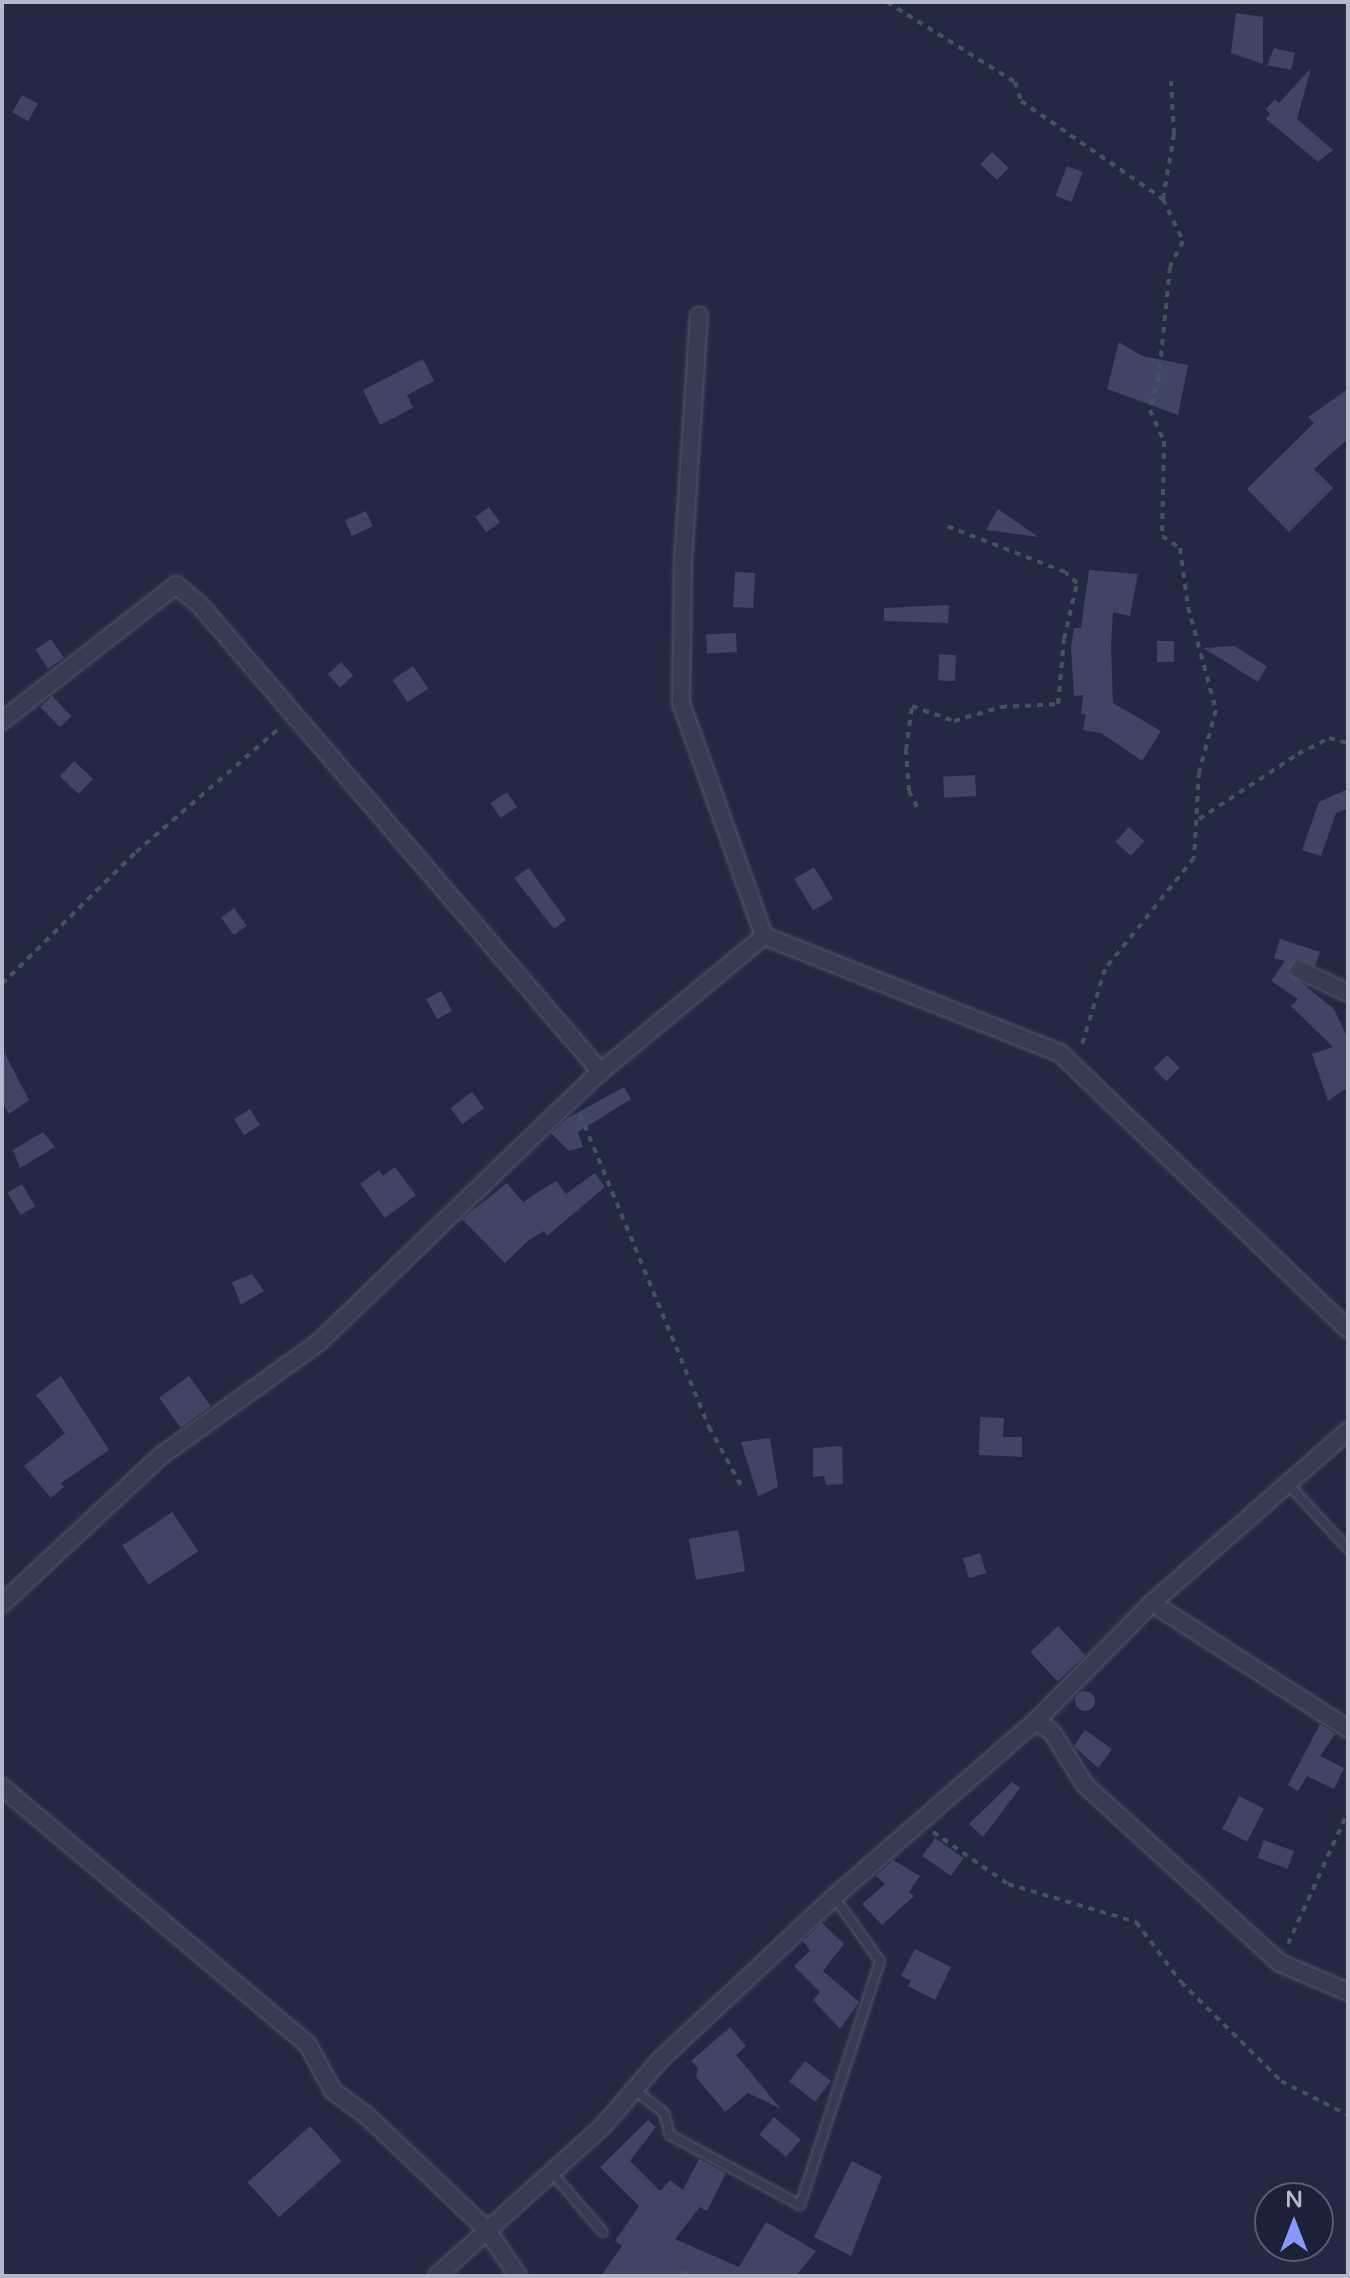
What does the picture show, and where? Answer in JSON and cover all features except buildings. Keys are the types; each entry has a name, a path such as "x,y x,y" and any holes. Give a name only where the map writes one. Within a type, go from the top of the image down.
{"street":[{"path":"699,316 683,561 681,703 764,936 1060,1053 1348,1329"},
{"path":"2,721 176,585 199,604 601,1072"},
{"path":"2,1604 162,1455 318,1343 573,1097 764,936"},
{"path":"1299,970 1348,993"},
{"path":"437,2276 552,2172 834,1897 1036,1721 1152,1603 1348,1431"},
{"path":"1152,1603 1348,1729"},
{"path":"1036,1721 1052,1732 1085,1785 1280,1963 1348,1992"},
{"path":"2,1787 308,2045 333,2091 366,2115 487,2230 518,2276"}],"lane":[{"path":"1288,1484 1348,1549"},
{"path":"635,2089 664,2113 670,2135 800,2205 880,1961 834,1897"},
{"path":"552,2172 603,2232"}],"path":[{"path":"887,2 1015,82 1021,101 1163,199 1183,241 1170,267 1159,376 1150,410 1164,441 1162,536 1180,548 1188,607 1216,710 1199,772 1199,819 1194,858 1105,969 1100,999 1073,1068"},
{"path":"1163,199 1174,134 1171,81"},
{"path":"917,807 909,791 906,750 912,706 954,721 1001,707 1058,704 1064,639 1077,583 1041,562 947,526"},
{"path":"2,984 136,852 295,715"},
{"path":"1199,819 1319,743 1329,738 1348,743"},
{"path":"573,1097 709,1427 743,1489"},
{"path":"1280,1963 1348,1812"},
{"path":"917,1822 1008,1884 1136,1922 1181,1982 1281,2081 1348,2115"},
{"path":"682,2272 695,2276"}]}
